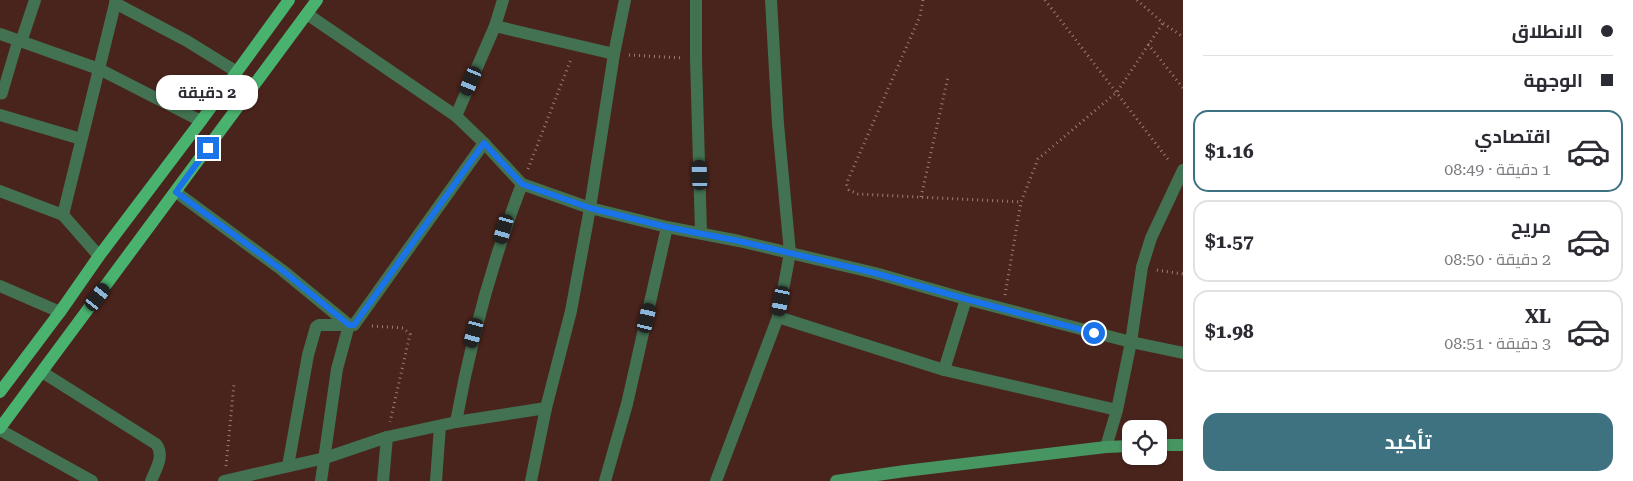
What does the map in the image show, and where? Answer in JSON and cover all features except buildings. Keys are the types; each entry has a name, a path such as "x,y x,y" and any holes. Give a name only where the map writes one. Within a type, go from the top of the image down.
{"main road":[{"path":"0,392 99,256 202,121 289,0"},
{"path":"0,429 317,0"},
{"path":"1167,445 1183,445"},
{"path":"836,481 905,471 1122,446"}],"street":[{"path":"20,41 35,0"},
{"path":"456,116 495,26 503,0"},
{"path":"531,481 546,408 571,311 590,208 614,54 625,0"},
{"path":"696,0 701,233"},
{"path":"716,481 778,317 790,253 778,124 771,0"},
{"path":"63,215 116,2 187,41 237,72"},
{"path":"307,14 456,116 522,184 590,208 875,273 1131,342 1183,353"},
{"path":"495,26 614,54"},
{"path":"0,34 100,69 202,121"},
{"path":"0,114 81,139"},
{"path":"321,481 337,369 352,325 484,143"},
{"path":"1106,447 1117,410 1131,342 1142,267 1150,238 1182,173"},
{"path":"456,422 466,364 482,302 504,229 522,184"},
{"path":"0,191 63,215 99,256"},
{"path":"176,192 282,270 352,325"},
{"path":"605,481 627,404 667,227"},
{"path":"0,286 60,312"},
{"path":"944,370 966,299"},
{"path":"778,317 944,370 1117,410"},
{"path":"288,466 314,330 319,325 352,325"},
{"path":"42,372 156,444 161,450 151,481"},
{"path":"224,481 325,458 387,437 456,422 546,408"},
{"path":"436,481 440,426"},
{"path":"0,429 92,481"},
{"path":"383,481 387,437"}],"lane":[{"path":"2,94 20,41"}],"path":[{"path":"923,0 920,16 848,180 849,190 858,194 1021,202"},
{"path":"1045,0 1182,173"},
{"path":"1137,0 1163,23 1183,37"},
{"path":"1002,308 1021,202 1038,159 1117,92 1163,23"},
{"path":"1148,44 1183,88"},
{"path":"522,184 576,45"},
{"path":"614,54 696,59"},
{"path":"921,197 948,77"},
{"path":"1142,267 1183,274"},
{"path":"352,325 404,328 410,334 387,437"},
{"path":"224,481 234,384"}],"route":[{"path":"208,148 176,192 282,270 349,325 354,325 484,143 522,184 590,208 875,273 1094,333"}]}
